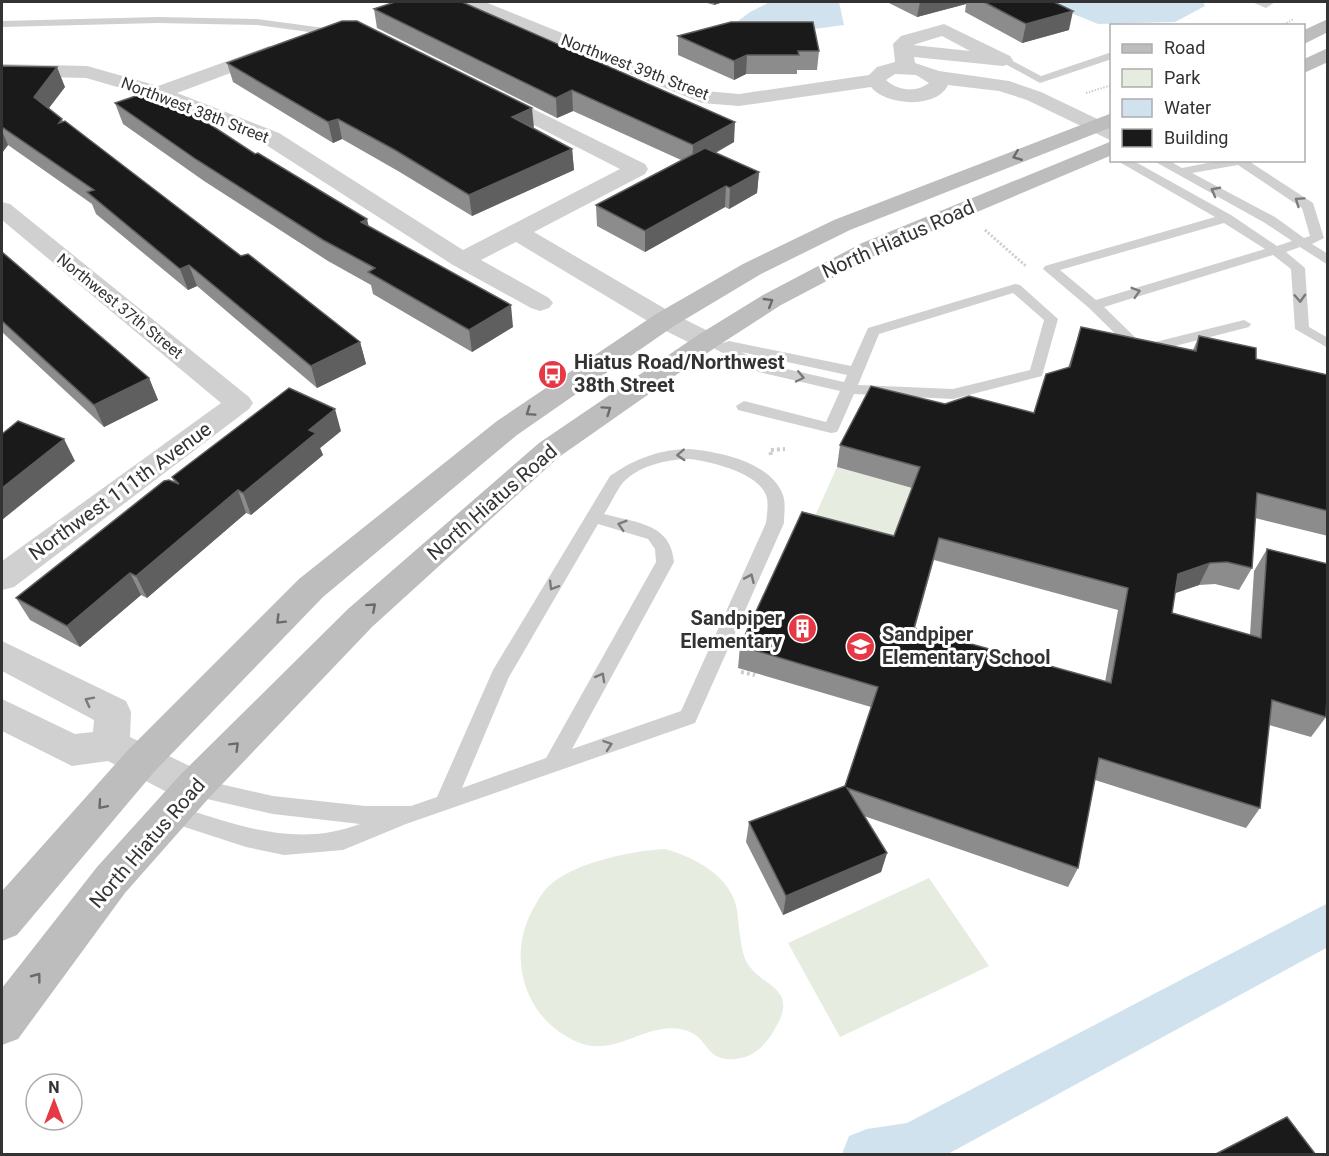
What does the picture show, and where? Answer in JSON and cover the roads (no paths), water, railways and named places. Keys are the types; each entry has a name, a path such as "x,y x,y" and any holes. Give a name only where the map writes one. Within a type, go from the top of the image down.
{"main road":[{"path":"1305,37 1328,24"},
{"path":"1305,66 1328,54"},
{"name":"North Hiatus Road","path":"2,921 126,753 311,588 507,428 665,320 752,269 842,225 1071,135"},
{"name":"North Hiatus Road","path":"2,1023 111,880 182,800 360,618 549,450 707,341 772,300 871,248 1110,142"}],"street":[{"name":"Northwest 39th Street","path":"470,2 702,97 739,100 876,80 879,75 905,59 903,44 908,40 944,30 1003,60"},
{"path":"159,93 324,31 344,32"},
{"path":"905,59 936,83 1034,96 1110,142"},
{"name":"Northwest 38th Street","path":"2,70 87,72 159,93 271,138 462,261 540,303"},
{"path":"876,80 886,90 897,94 921,95 936,83"},
{"path":"462,261 637,169 480,90"},
{"path":"995,91 1000,99 1071,135 1110,142"},
{"name":"Northwest 37th Street","path":"2,209 239,403"},
{"path":"517,232 665,320 707,341"},
{"name":"Northwest 111th Avenue","path":"2,578 239,403"},
{"path":"2,655 112,712 126,753 182,800"},
{"path":"2,714 72,750 126,753"}],"lane":[{"path":"1257,2 1266,5 1270,2"},
{"path":"2,24 158,20 257,22 324,31"},
{"path":"1003,60 1040,80 1110,56"},
{"path":"1141,162 1276,250 1298,267 1302,329 1328,344"},
{"path":"1162,162 1270,220 1328,261"},
{"path":"1180,172 1235,162"},
{"path":"1094,305 1317,237 1308,206 1242,162"},
{"path":"1226,218 1050,269 1094,305 1140,350 1244,324"},
{"path":"707,341 764,369 849,388 863,391 953,394 1037,373 1051,319 1015,288 873,331 856,372 849,388 831,428 744,406"},
{"path":"707,341 772,352 856,372"},
{"path":"182,800 246,837 284,845 343,840 688,717 774,523 777,504 769,486 733,463 708,455 681,453 660,457 629,470 616,480 500,675 445,802"},
{"path":"553,765 665,562 664,548 654,535 594,517"},
{"path":"182,800 273,805 365,815 411,815"}],"water":[{"path":"770,2 839,2 844,25 791,32 734,24 750,12"},
{"path":"1044,2 1203,2 1205,6 1175,22 1098,24"}],"waterway":[{"path":"867,1154 912,1147 1328,924"}],"place":[{"name":"Hiatus Road/Northwest 38th Street","path":"553,374"},
{"name":"Sandpiper Elementary","path":"803,629"},
{"name":"Sandpiper Elementary School","path":"861,646"}]}
